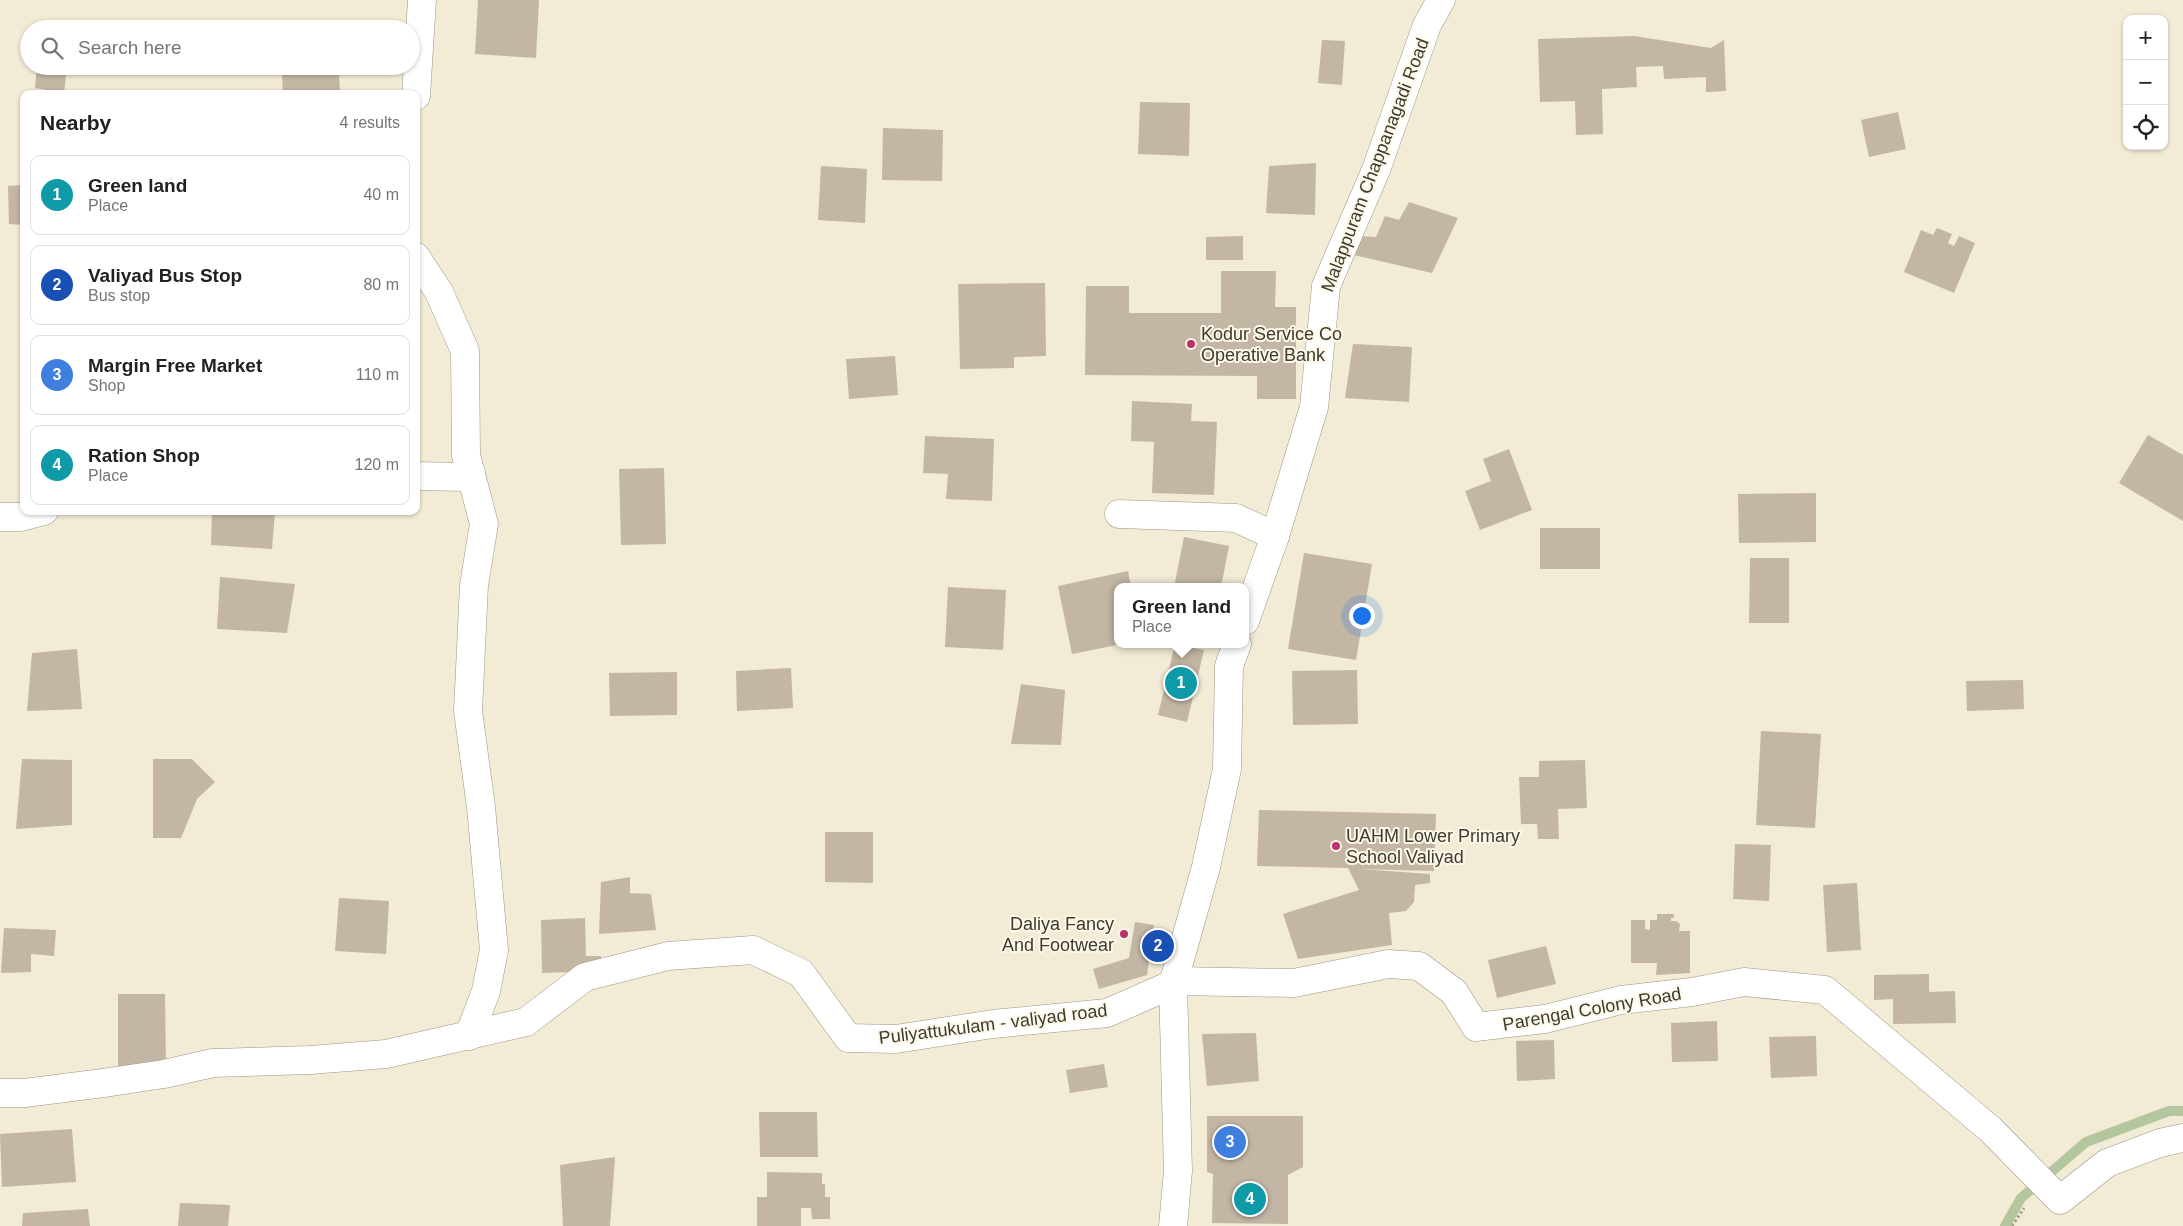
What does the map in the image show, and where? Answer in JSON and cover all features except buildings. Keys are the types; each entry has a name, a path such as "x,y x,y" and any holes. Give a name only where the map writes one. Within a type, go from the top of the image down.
{"street":[{"path":"420,32 422,0"},
{"name":"Malappuram Chappanagadi Road","path":"1249,610 1275,536 1314,407 1326,286 1376,170 1427,25 1441,0"},
{"path":"416,90 417,75"},
{"path":"420,263 439,292 465,351 466,455 484,524 474,585 468,711 482,807 494,950 486,991 469,1036"},
{"path":"420,476 464,477 471,473"},
{"path":"1119,514 1236,518 1275,536"},
{"path":"0,517 29,515"},
{"path":"1173,1226 1178,1171 1173,982 1206,867 1227,769 1229,666 1236,648"},
{"name":"Puliyattukulam - valiyad road","path":"0,1093 25,1093 155,1076 213,1063 310,1060 386,1054 526,1022 585,977 677,955 753,950 801,973 848,1038 896,1039 993,1024 1107,1013 1173,982"},
{"name":"Parengal Colony Road","path":"1173,982 1294,983 1388,964 1419,966 1454,992 1476,1027 1545,1019 1621,1000 1692,992 1744,982 1825,990 1990,1129 2060,1200 2107,1163 2160,1143 2183,1138"}],"waterway":[{"path":"2005,1226 2021,1198 2086,1142 2169,1111 2183,1111"}],"place":[{"name":"Kodur Service Co Operative Bank","path":"1191,344"},
{"name":"Green land","path":"1181,683"},
{"name":"UAHM Lower Primary School Valiyad","path":"1336,846"},
{"name":"Daliya Fancy And Footwear","path":"1124,934"},
{"name":"Valiyad Bus Stop","path":"1158,946"},
{"name":"Margin Free Market","path":"1230,1142"},
{"name":"Ration Shop","path":"1250,1199"}]}
